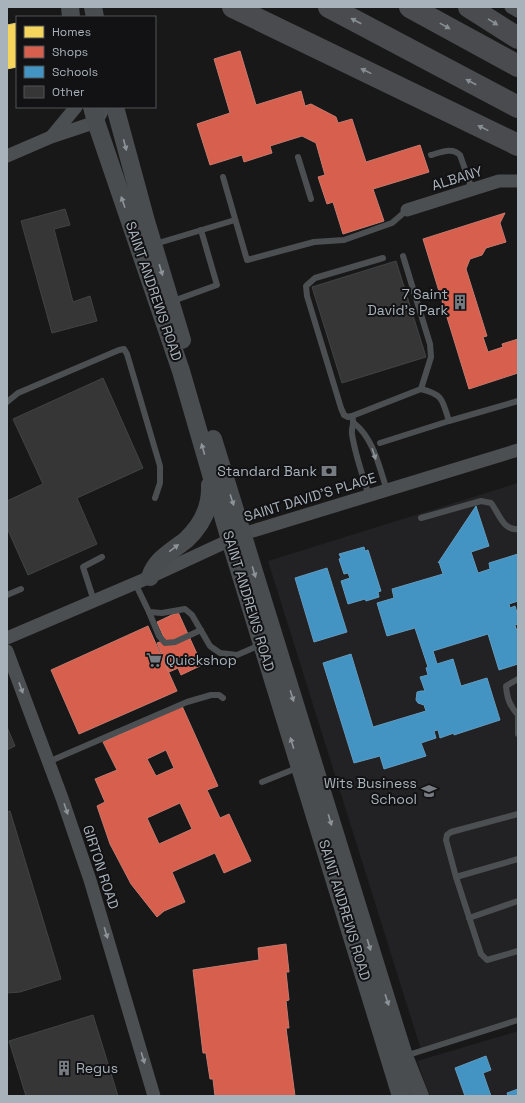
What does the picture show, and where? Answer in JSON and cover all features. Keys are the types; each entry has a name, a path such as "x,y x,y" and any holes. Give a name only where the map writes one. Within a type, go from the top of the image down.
{"highway":[{"path":"233,7 518,145"},
{"path":"329,7 518,107"},
{"path":"410,7 518,66"},
{"path":"469,7 518,38"}],"main road":[{"name":"SAINT ANDREWS ROAD","path":"115,108 236,537 398,1059 401,1096"},
{"name":"SAINT ANDREWS ROAD","path":"97,112 181,371 209,470 236,537"},
{"path":"143,580 162,558 185,540 197,528 207,512 210,489 209,470"},
{"name":"SAINT ANDREWS ROAD","path":"398,1059 420,1096"}],"street":[{"path":"511,7 518,11"},
{"path":"51,137 75,108"},
{"path":"7,156 51,137 97,112"},
{"name":"ALBANY","path":"407,210 499,181 518,181"},
{"name":"SAINT DAVID'S PLACE","path":"7,638 143,580 236,537 387,490 517,453"},
{"name":"GIRTON ROAD","path":"7,651 90,880 154,1096"}],"lane":[{"path":"431,155 450,150 456,151 460,156 472,189"},
{"path":"298,157 311,200"},
{"path":"224,177 247,260 314,242 344,240 392,223 407,210"},
{"path":"153,244 235,220"},
{"path":"171,302 217,285 200,230"},
{"path":"403,256 430,344 431,357 421,389"},
{"path":"383,258 314,278 306,286 307,296 340,408 344,415 348,417 421,389 438,394 449,421"},
{"path":"7,402 18,393 124,349 127,354 160,466 160,484 155,498"},
{"path":"380,443 518,401"},
{"path":"352,416 354,423 351,432 369,496"},
{"path":"354,423 363,430 370,441 387,490"},
{"path":"421,518 481,501 491,503 507,527 512,530 518,529"},
{"path":"94,601 83,567 102,557"},
{"path":"143,580 149,612 159,636 165,643 175,642 201,630"},
{"path":"7,595 21,589"},
{"path":"149,612 162,613 185,609 192,615 210,646 220,653 237,655 268,641"},
{"path":"518,679 506,686 507,698 518,717 518,734"},
{"path":"48,762 187,702 211,695 219,695 223,698"},
{"path":"262,782 306,765"},
{"path":"518,814 451,832 447,835 446,840 456,877 482,954 487,960 496,959 518,951"},
{"path":"456,877 518,859"},
{"path":"469,918 518,901"},
{"path":"398,1059 518,1020"}],"shaded area":[{"name":"Wits Business School","path":"518,483 518,1022 422,1053 268,561"},
{"path":"518,1031 518,1096 430,1096 417,1061"}],"building: Homes":[{"path":"16,23 16,67 7,69 7,25"}],"building: Shops":[{"path":"240,51 256,105 301,91 305,106 311,104 336,117 338,123 352,119 366,162 420,145 429,172 373,189 384,221 343,234 333,202 327,204 318,177 325,175 316,143 302,136 270,146 272,153 244,162 242,155 210,165 197,124 230,113 214,59"},
{"name":"7 Saint David's Park","path":"505,213 500,223 506,242 486,248 482,255 470,259 466,269 487,336 483,337 488,352 503,347 502,344 518,339 518,373 469,389 423,239"},
{"path":"178,612 202,665 181,675 178,668 169,672 157,643 165,640 157,622"},
{"path":"148,626 177,691 79,734 51,670"},
{"path":"182,706 218,786 207,790 220,818 229,814 251,861 224,873 215,853 172,872 185,902 164,911 157,917 131,884 110,844 97,806 105,802 95,779 117,770 103,742","holes":["166,750 174,768 156,776 147,759","180,803 192,829 159,844 147,818"]},
{"path":"286,944 289,972 286,972 289,1000 286,1001 289,1028 286,1028 295,1096 215,1096 213,1079 210,1079 206,1053 203,1053 193,970 259,960 258,948"}],"building: Schools":[{"path":"476,506 489,546 471,552 478,573 490,569 489,563 518,554 518,601 509,604 510,608 515,606 518,616 518,624 515,625 516,629 518,629 518,664 499,670 488,634 433,651 437,664 453,659 461,686 487,678 500,720 440,738 438,730 434,731 436,738 421,743 426,756 384,769 380,756 354,763 323,663 351,654 373,727 426,711 424,705 418,703 416,700 417,692 425,691 420,677 428,675 426,668 428,667 415,628 387,636 377,603 394,598 392,589 443,574 439,562 438,563"},
{"path":"364,547 365,551 368,550 381,591 378,592 379,597 348,604 341,581 350,578 348,573 344,574 339,559 341,558 339,554"},
{"path":"327,568 347,632 314,642 295,578"},
{"path":"486,1056 491,1070 483,1073 491,1096 465,1096 455,1068"},
{"path":"518,1089 518,1096 508,1096 507,1093"}],"building: Other":[{"path":"65,209 70,225 54,229 73,302 90,296 97,321 52,333 21,221"},
{"path":"396,261 426,357 342,383 312,287"},
{"path":"103,378 143,468 77,498 97,544 28,575 7,528 7,501 43,484 13,419"},
{"path":"7,727 15,746 7,750"},
{"path":"10,811 61,979 20,992 7,993 7,812"},
{"name":"Regus","path":"93,1015 118,1096 26,1096 9,1041"}],"place":[{"name":"7 Saint David's Park","path":"460,302"},
{"name":"Standard Bank","path":"329,471"},
{"name":"Quickshop","path":"154,660"},
{"name":"Wits Business School","path":"429,791"},
{"name":"Regus","path":"64,1068"}]}
